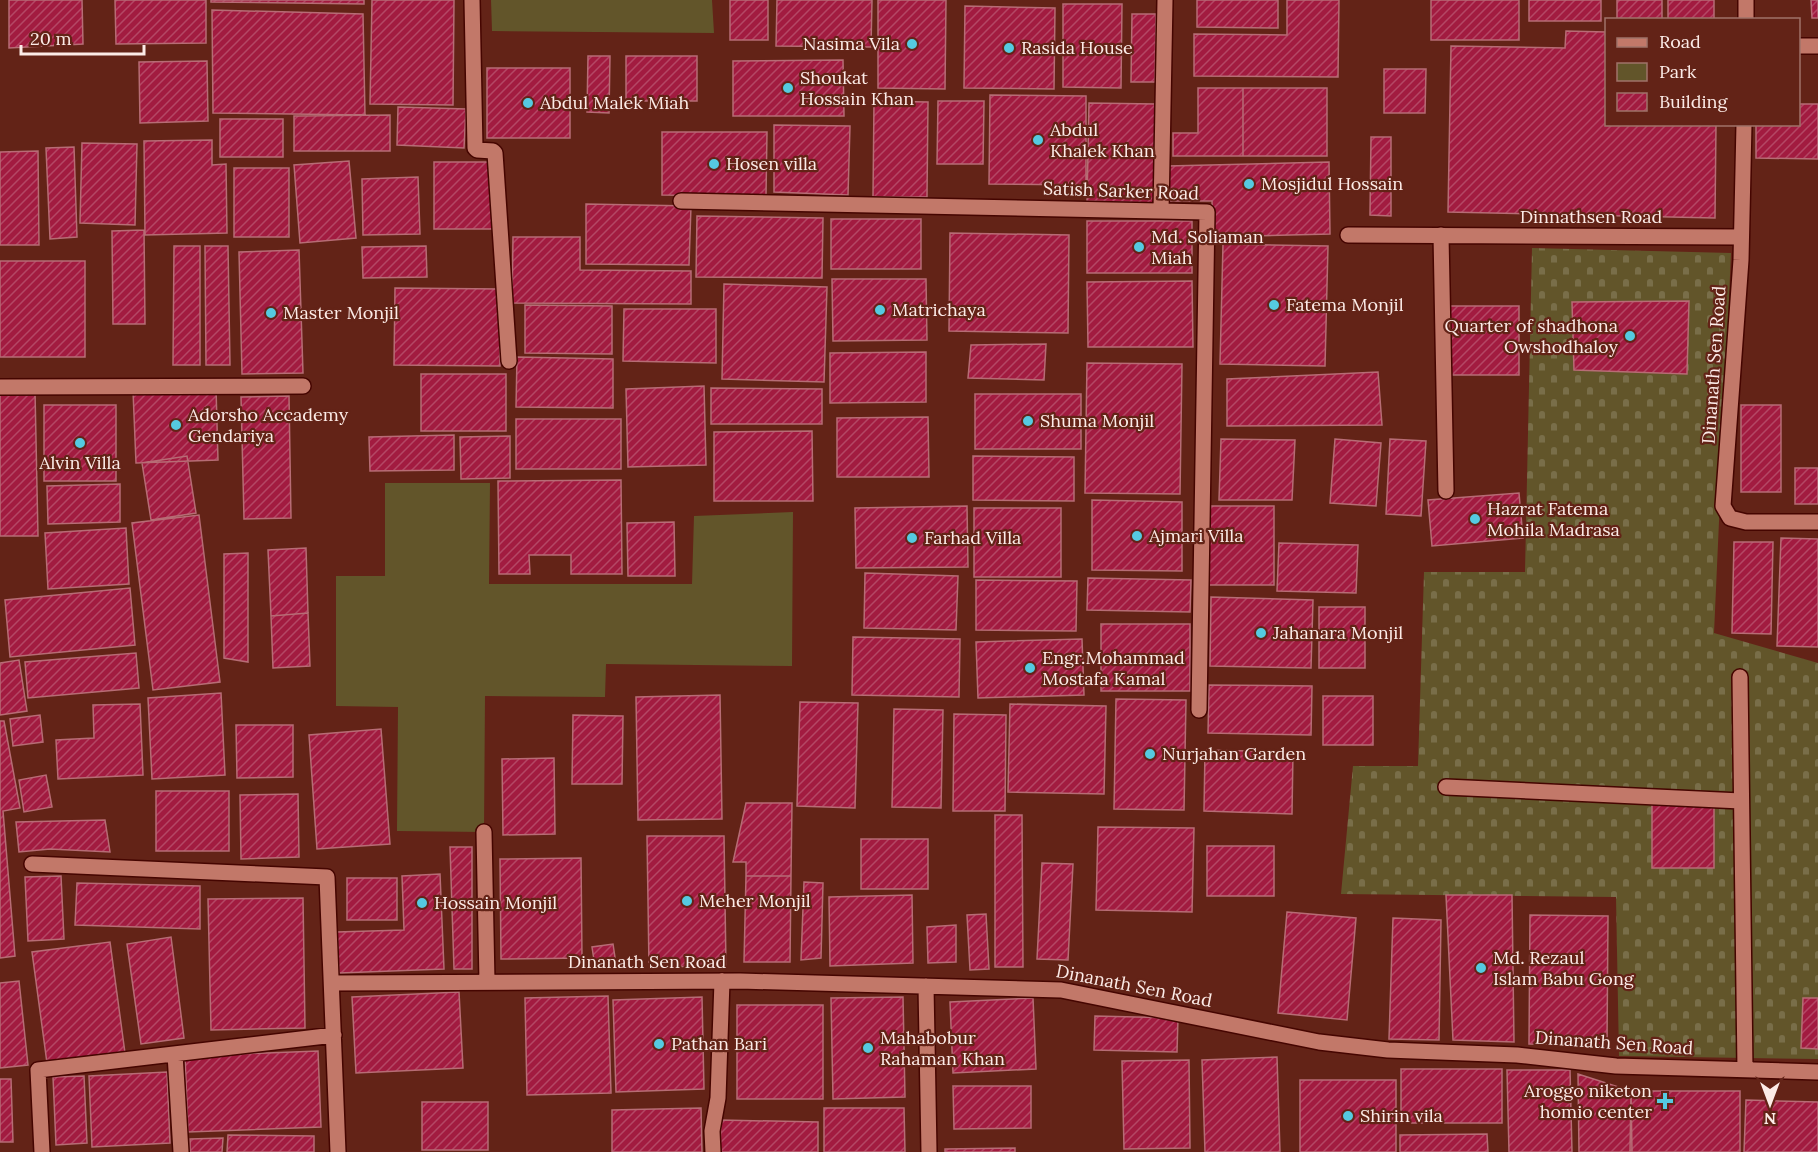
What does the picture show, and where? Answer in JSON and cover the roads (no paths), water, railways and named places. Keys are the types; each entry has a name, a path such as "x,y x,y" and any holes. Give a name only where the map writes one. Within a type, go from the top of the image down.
{"street":[{"path":"472,0 475,148 495,153 509,361"},
{"path":"1161,211 1165,0"},
{"path":"1746,0 1746,18"},
{"path":"1800,46 1818,46"},
{"name":"Dinanath Sen Road","path":"1744,126 1741,237 1723,506 1730,518 1746,522 1818,522"},
{"name":"Satish Sarker Road","path":"681,201 1207,212 1199,710"},
{"name":"Dinnathsen Road","path":"1348,235 1741,237"},
{"path":"1441,235 1446,491"},
{"path":"0,387 303,386"},
{"path":"1740,676 1745,1070"},
{"path":"1446,787 1741,801"},
{"path":"484,832 487,982"},
{"path":"32,864 327,877 338,1152"},
{"path":"713,1152 712,1131 718,1098 722,981"},
{"name":"Dinanath Sen Road","path":"332,984 722,981 1061,990 1319,1042 1388,1050 1517,1055 1616,1066 1818,1072"},
{"path":"926,986 929,1152"},
{"path":"42,1152 38,1070 334,1035"},
{"path":"175,1054 181,1152"}],"place":[{"name":"Nasima Vila","path":"912,44"},
{"name":"Rasida House","path":"1009,48"},
{"name":"Shoukat Hossain Khan","path":"788,88"},
{"name":"Abdul Malek Miah","path":"528,103"},
{"name":"Abdul Khalek Khan","path":"1038,140"},
{"name":"Hosen villa","path":"714,164"},
{"name":"Mosjidul Hossain","path":"1249,184"},
{"name":"Md. Soliaman Miah","path":"1139,247"},
{"name":"Fatema Monjil","path":"1274,305"},
{"name":"Matrichaya","path":"880,310"},
{"name":"Master Monjil","path":"271,313"},
{"name":"Quarter of shadhona Owshodhaloy","path":"1630,336"},
{"name":"Shuma Monjil","path":"1028,421"},
{"name":"Adorsho Accademy Gendariya","path":"176,425"},
{"name":"Alvin Villa","path":"80,443"},
{"name":"Hazrat Fatema Mohila Madrasa","path":"1475,519"},
{"name":"Ajmari Villa","path":"1137,536"},
{"name":"Farhad Villa","path":"912,538"},
{"name":"Jahanara Monjil","path":"1261,633"},
{"name":"Engr.Mohammad Mostafa Kamal","path":"1030,668"},
{"name":"Nurjahan Garden","path":"1150,754"},
{"name":"Meher Monjil","path":"687,901"},
{"name":"Hossain Monjil","path":"422,903"},
{"name":"Md. Rezaul Islam Babu Gong","path":"1481,968"},
{"name":"Pathan Bari","path":"659,1044"},
{"name":"Mahabobur Rahaman Khan","path":"868,1048"},
{"name":"Aroggo niketon homio center","path":"1665,1101"},
{"name":"Shirin vila","path":"1348,1116"}]}
